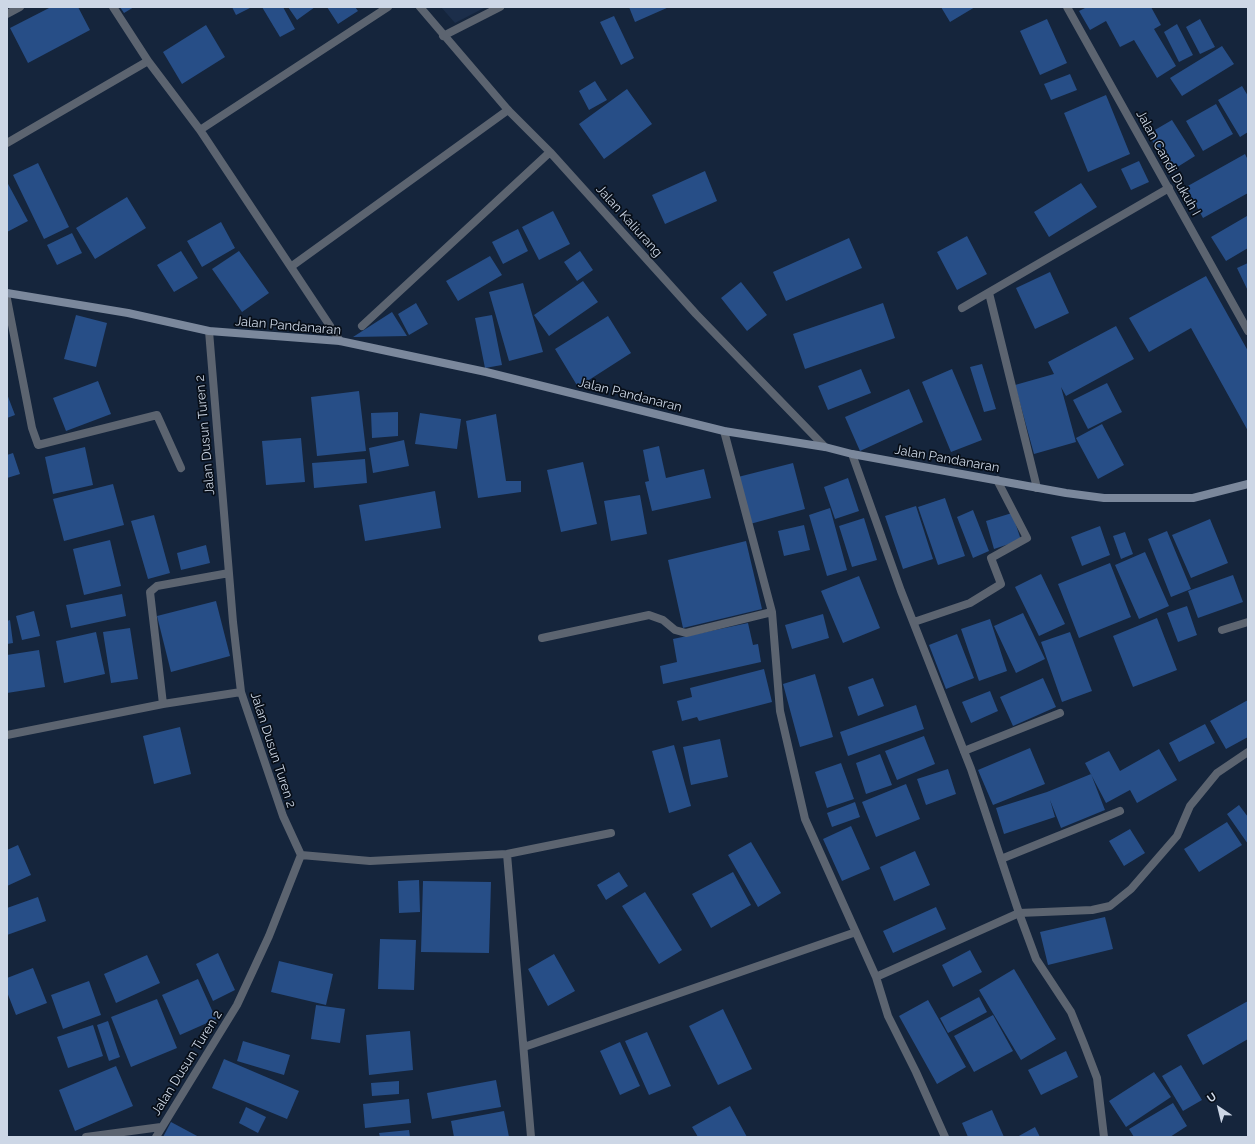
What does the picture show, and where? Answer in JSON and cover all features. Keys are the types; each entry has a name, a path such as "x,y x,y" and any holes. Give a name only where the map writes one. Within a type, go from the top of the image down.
{"main road":[{"name":"Jalan Pandanaran","path":"7,293 128,313 209,331 340,341 486,372 724,431 825,447 852,454 1037,488 1104,498 1153,500 1192,498 1248,484"}],"street":[{"path":"7,14 20,7"},
{"path":"114,7 148,61 200,130 292,266 340,341"},
{"path":"200,130 388,7"},
{"name":"Jalan Kaliurang","path":"420,7 443,36 508,110 550,152 696,314 825,447"},
{"path":"443,36 500,7"},
{"name":"Jalan Candi Dukuh I","path":"1066,7 1248,330"},
{"path":"7,144 148,61"},
{"path":"292,266 508,110"},
{"path":"362,326 550,152"},
{"path":"962,308 1169,188"},
{"path":"989,292 1037,488"},
{"path":"7,299 32,428 38,445 157,415 181,468"},
{"name":"Jalan Dusun Turen 2","path":"156,1137 237,1005 269,936 301,855 283,816 241,692 229,573 209,331"},
{"path":"724,431 772,612 780,711 805,819 876,977 888,1016 916,1072 945,1137"},
{"path":"852,454 914,622 964,751 1018,913 1036,959 1071,1012 1097,1078 1104,1137"},
{"path":"914,622 970,603 1001,584 991,558 1027,538 997,480"},
{"path":"163,704 150,592 157,586 229,573"},
{"path":"542,638 649,615 663,620 675,630 686,633 772,612"},
{"path":"1222,630 1248,622"},
{"path":"7,735 163,704 241,692"},
{"path":"964,751 1060,713"},
{"path":"876,977 1018,913 1092,910 1110,906 1131,889 1177,836 1190,806 1216,773 1248,752"},
{"path":"1001,859 1120,811"},
{"path":"301,855 370,861 507,854 610,833"},
{"path":"507,854 531,1137"},
{"path":"524,1047 856,932"},
{"path":"86,1137 161,1127"}],"shaded area":[{"path":"441,7 486,7 455,23"}],"building":[{"path":"51,7 78,7 90,30 28,63 10,28"},
{"path":"120,7 134,7 124,13"},
{"path":"232,7 252,7 236,15"},
{"path":"262,7 283,7 295,29 280,37"},
{"path":"288,7 315,7 297,20"},
{"path":"327,7 355,7 358,11 338,24"},
{"path":"629,7 669,7 635,22"},
{"path":"941,7 975,7 950,22"},
{"path":"1087,7 1151,7 1161,25 1154,29 1176,66 1157,78 1134,40 1120,47 1106,21 1090,30 1079,11"},
{"path":"614,16 634,58 621,65 600,22"},
{"path":"1047,19 1067,63 1040,75 1020,31"},
{"path":"1200,19 1215,47 1200,54 1186,27"},
{"path":"1177,24 1193,55 1179,62 1164,32"},
{"path":"206,25 225,57 182,84 163,52"},
{"path":"1222,46 1234,64 1182,96 1170,78"},
{"path":"1070,74 1077,90 1051,100 1044,84"},
{"path":"595,81 607,100 589,110 579,91"},
{"path":"1242,86 1248,96 1248,132 1240,137 1218,100"},
{"path":"627,89 652,124 604,159 579,124"},
{"path":"1106,95 1130,154 1088,172 1064,113"},
{"path":"1216,104 1233,134 1203,151 1186,121"},
{"path":"1172,120 1195,156 1171,171 1148,134"},
{"path":"1245,154 1248,160 1248,193 1203,218 1186,187"},
{"path":"1139,161 1149,182 1131,190 1121,169"},
{"path":"38,163 69,227 44,239 13,175"},
{"path":"705,171 717,201 665,224 652,195"},
{"path":"7,182 28,221 7,232"},
{"path":"1081,183 1097,207 1049,237 1034,212"},
{"path":"127,197 146,228 95,259 76,228"},
{"path":"553,211 570,244 539,260 522,227"},
{"path":"1247,216 1248,248 1226,261 1211,237"},
{"path":"221,222 235,248 202,267 187,241"},
{"path":"518,229 528,251 503,264 492,242"},
{"path":"72,233 82,253 57,265 47,245"},
{"path":"967,236 987,274 957,290 937,252"},
{"path":"849,238 862,268 786,301 773,272"},
{"path":"181,251 198,278 174,292 157,265"},
{"path":"239,251 269,293 242,312 212,269"},
{"path":"580,251 593,270 577,281 564,262"},
{"path":"490,256 502,275 458,301 446,281"},
{"path":"1248,263 1248,291 1237,268"},
{"path":"1050,272 1069,313 1035,329 1016,288"},
{"path":"1206,276 1248,351 1248,431 1191,328 1149,352 1129,318"},
{"path":"583,281 598,302 549,336 534,315"},
{"path":"741,282 767,315 747,331 721,298"},
{"path":"523,283 543,352 509,361 489,292"},
{"path":"416,303 428,324 409,335 398,314"},
{"path":"883,303 895,338 805,369 793,334"},
{"path":"392,312 407,336 353,337"},
{"path":"76,315 107,323 96,367 64,359"},
{"path":"492,315 502,365 485,368 475,318"},
{"path":"608,316 631,353 578,387 555,349"},
{"path":"1116,326 1134,359 1066,396 1061,387 1076,442 1034,454 1015,385 1054,374 1048,362"},
{"path":"982,364 996,409 984,412 970,367"},
{"path":"861,369 871,393 828,410 818,386"},
{"path":"952,369 982,440 951,452 922,382"},
{"path":"98,381 111,414 66,431 53,398"},
{"path":"1107,383 1122,412 1088,429 1073,400"},
{"path":"909,389 923,422 860,451 845,417"},
{"path":"359,391 366,451 317,456 311,397"},
{"path":"7,394 15,415 7,418"},
{"path":"398,412 398,436 372,438 371,413"},
{"path":"420,413 461,419 457,449 415,444"},
{"path":"496,414 506,481 521,481 521,492 478,498 466,421"},
{"path":"1102,424 1124,465 1098,479 1076,438"},
{"path":"301,438 305,482 266,485 262,441"},
{"path":"404,440 409,466 373,473 369,448"},
{"path":"659,446 666,478 704,469 711,498 652,511 645,482 649,481 643,450"},
{"path":"85,447 93,485 53,494 45,457"},
{"path":"13,453 20,474 7,478 7,455"},
{"path":"365,459 367,483 314,488 312,463"},
{"path":"583,462 597,524 561,532 547,470"},
{"path":"793,463 805,509 750,524 738,477"},
{"path":"848,478 859,511 835,519 824,487"},
{"path":"113,484 124,525 64,541 53,499"},
{"path":"435,491 441,528 365,541 359,505"},
{"path":"640,495 647,534 611,541 604,501"},
{"path":"945,498 965,556 938,565 918,507"},
{"path":"916,506 933,559 903,569 885,516"},
{"path":"830,508 847,570 827,576 809,515"},
{"path":"973,510 989,551 973,558 957,517"},
{"path":"1012,513 1021,540 994,549 986,521"},
{"path":"154,515 170,573 148,579 131,521"},
{"path":"864,518 877,560 852,567 839,526"},
{"path":"1210,519 1228,563 1191,578 1172,535"},
{"path":"804,525 810,550 784,556 778,531"},
{"path":"1100,526 1110,555 1082,566 1071,537"},
{"path":"1167,531 1191,589 1171,597 1148,539"},
{"path":"1125,532 1133,554 1121,559 1113,536"},
{"path":"110,540 121,586 84,595 73,549"},
{"path":"746,541 762,609 683,628 668,560"},
{"path":"206,545 210,563 181,570 177,553"},
{"path":"1145,552 1169,606 1139,619 1115,565"},
{"path":"1110,563 1131,617 1079,638 1058,584"},
{"path":"1041,574 1065,624 1039,636 1015,587"},
{"path":"1233,575 1243,602 1198,618 1188,591"},
{"path":"859,576 880,628 843,643 821,591"},
{"path":"122,594 126,616 71,628 66,605"},
{"path":"216,601 230,656 171,672 157,616"},
{"path":"1187,606 1197,635 1178,642 1167,613"},
{"path":"34,611 40,636 22,640 16,616"},
{"path":"1023,613 1045,659 1016,673 994,626"},
{"path":"823,614 829,638 792,649 785,625"},
{"path":"1157,618 1177,670 1133,687 1113,636"},
{"path":"990,619 1007,671 979,681 961,629"},
{"path":"10,620 13,643 7,644 7,621"},
{"path":"748,623 753,645 758,644 761,662 663,684 660,666 677,662 673,639"},
{"path":"130,628 138,679 111,683 103,632"},
{"path":"96,632 105,674 64,683 56,641"},
{"path":"1070,632 1092,691 1062,702 1041,642"},
{"path":"957,634 974,678 946,689 929,645"},
{"path":"39,650 45,687 7,693 7,655"},
{"path":"764,669 772,702 699,721 697,717 682,721 677,701 692,697 690,688"},
{"path":"815,674 833,737 800,747 783,684"},
{"path":"873,678 884,706 858,716 848,687"},
{"path":"1043,678 1056,707 1013,726 1000,697"},
{"path":"990,691 998,711 971,723 962,702"},
{"path":"1248,700 1248,737 1226,749 1210,721"},
{"path":"916,705 924,729 848,756 840,732"},
{"path":"1205,724 1215,743 1179,762 1169,743"},
{"path":"180,727 191,774 154,784 143,736"},
{"path":"924,736 935,764 897,780 885,751"},
{"path":"720,739 728,777 691,785 683,747"},
{"path":"674,745 691,806 669,813 652,751"},
{"path":"1030,748 1045,784 993,805 978,770"},
{"path":"1159,749 1177,780 1137,803 1130,790 1106,803 1085,763 1109,751 1120,771"},
{"path":"880,754 892,785 866,794 856,763"},
{"path":"841,763 854,799 827,808 815,772"},
{"path":"948,769 956,794 926,805 917,779"},
{"path":"1091,774 1105,810 1061,828 1050,800 1055,817 1004,834 996,808 1047,792"},
{"path":"906,784 920,819 876,837 862,802"},
{"path":"855,802 860,817 832,827 827,813"},
{"path":"1239,805 1248,817 1248,844 1227,814"},
{"path":"1227,822 1242,845 1199,872 1184,849"},
{"path":"851,826 870,869 842,881 823,839"},
{"path":"1130,829 1145,853 1124,866 1109,841"},
{"path":"751,842 781,893 758,907 728,855"},
{"path":"18,845 31,875 7,886 7,850"},
{"path":"915,851 930,885 894,901 880,867"},
{"path":"619,872 628,886 606,900 597,885"},
{"path":"733,872 751,905 711,928 692,894"},
{"path":"419,880 420,912 399,913 398,881"},
{"path":"423,881 491,882 489,953 421,952"},
{"path":"645,892 682,950 659,964 622,906"},
{"path":"38,897 46,921 7,935 7,908"},
{"path":"936,907 946,929 893,953 883,931"},
{"path":"1105,917 1113,949 1048,965 1040,932"},
{"path":"380,939 416,940 414,990 378,989"},
{"path":"970,950 982,972 953,987 942,965"},
{"path":"218,953 235,990 213,1001 196,964"},
{"path":"554,954 575,991 548,1006 528,969"},
{"path":"147,955 160,983 116,1003 104,974"},
{"path":"279,961 333,974 326,1005 271,992"},
{"path":"33,968 47,1003 16,1015 7,992 7,978"},
{"path":"1014,969 1056,1039 1021,1060 979,990"},
{"path":"198,979 216,1019 180,1035 162,995"},
{"path":"89,981 101,1015 63,1029 51,995"},
{"path":"979,997 987,1012 948,1033 940,1018"},
{"path":"157,999 177,1048 131,1067 111,1017"},
{"path":"928,1000 966,1067 937,1084 899,1016"},
{"path":"1248,1001 1248,1039 1203,1065 1187,1035"},
{"path":"316,1005 345,1009 340,1043 311,1039"},
{"path":"723,1009 752,1069 718,1085 689,1026"},
{"path":"993,1015 1013,1051 974,1072 954,1036"},
{"path":"108,1021 120,1057 109,1061 97,1025"},
{"path":"93,1025 103,1056 68,1068 57,1037"},
{"path":"410,1031 413,1070 369,1075 366,1035"},
{"path":"647,1032 671,1086 649,1095 625,1041"},
{"path":"243,1041 290,1055 284,1075 237,1061"},
{"path":"620,1042 640,1086 620,1095 600,1051"},
{"path":"1066,1051 1078,1077 1041,1095 1028,1070"},
{"path":"224,1059 299,1091 287,1119 212,1088"},
{"path":"1181,1065 1202,1100 1183,1111 1162,1076"},
{"path":"116,1066 133,1106 75,1131 59,1090"},
{"path":"1154,1072 1171,1097 1126,1127 1109,1101"},
{"path":"496,1080 501,1107 432,1119 427,1093"},
{"path":"399,1081 399,1094 372,1096 371,1083"},
{"path":"409,1099 411,1123 365,1128 363,1104"},
{"path":"1173,1103 1187,1126 1170,1137 1134,1137 1129,1129"},
{"path":"730,1106 747,1137 698,1137 692,1127"},
{"path":"246,1107 266,1117 258,1133 239,1123"},
{"path":"992,1110 1004,1137 968,1137 962,1123"},
{"path":"504,1111 509,1137 454,1137 451,1121"},
{"path":"171,1122 199,1137 163,1137"},
{"path":"1035,1127 1040,1137 1017,1137"},
{"path":"409,1130 410,1137 380,1137 379,1133"}]}
